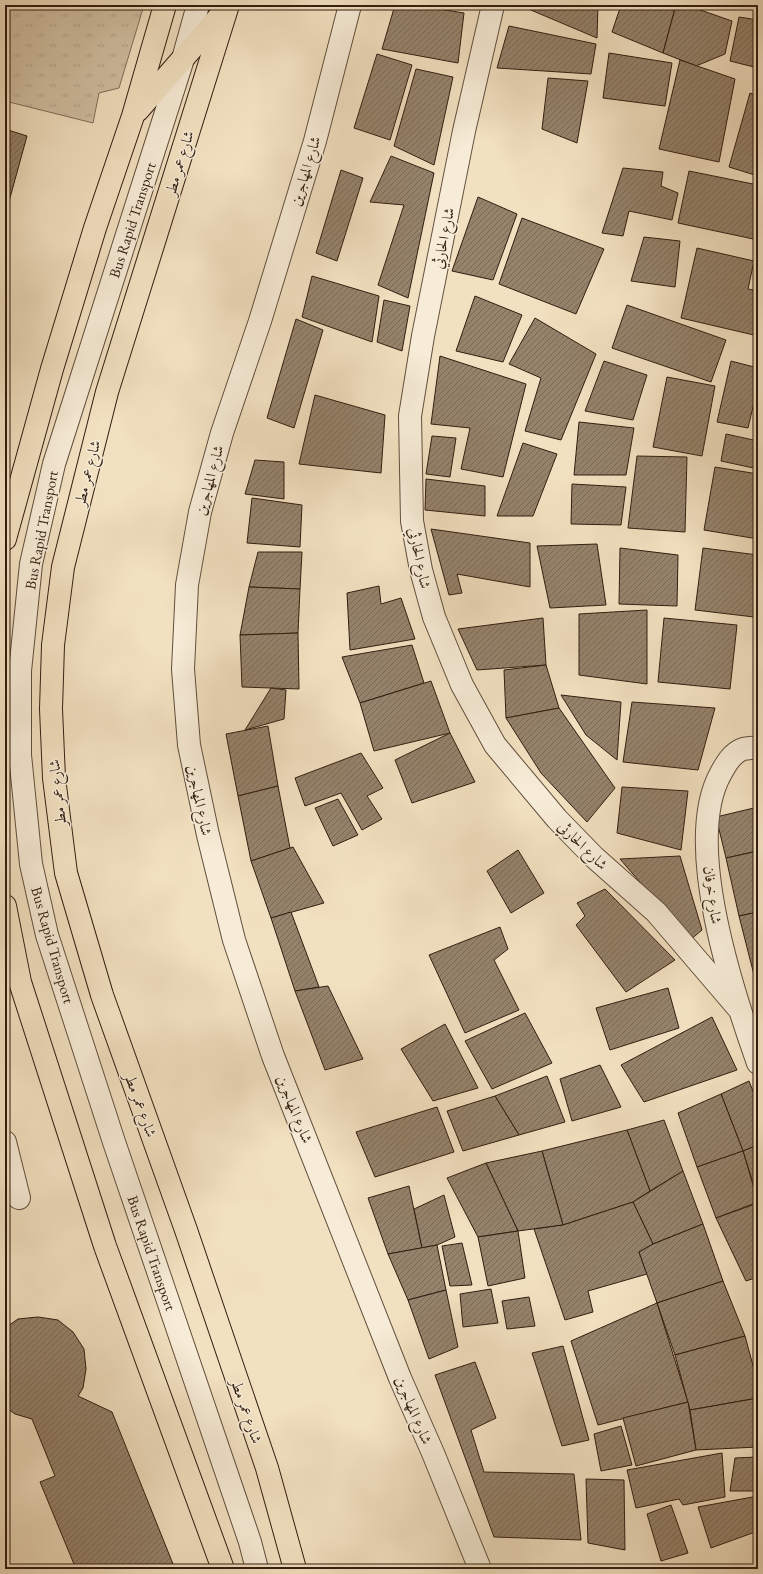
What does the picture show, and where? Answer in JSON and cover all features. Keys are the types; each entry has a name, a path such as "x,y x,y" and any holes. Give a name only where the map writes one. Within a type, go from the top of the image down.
{"main road":[{"path":"5,540 52,369 95,228 133,116 165,5"},
{"path":"133,116 227,7"},
{"name":"شارع عمر مطر","path":"227,7 107,392 63,567 52,645 51,710 54,778 66,873 102,995 186,1230 267,1468 295,1569"},
{"path":"5,906 20,982 100,1231 224,1569"}],"street":[{"name":"Bus Rapid Transport","path":"198,5 183,59 52,471 31,564 20,671 20,755 31,864 46,935 258,1569"},
{"name":"شارع المهاجرين","path":"350,5 315,141 260,321 222,433 200,512 187,585 183,669 187,730 208,835 234,940 273,1056 400,1378 436,1460 480,1569"},
{"name":"شارع الحارثي","path":"493,5 462,138 423,336 410,416 412,521 421,570 434,617 462,684 495,745 557,819 594,857 656,912 692,952 738,1009"},
{"name":"شارع خرفان","path":"758,747 742,749 728,760 713,790 706,830 709,880 716,922 738,1009 758,1062"},
{"path":"5,1142 19,1198"}],"green space":[{"path":"5,5 144,5 119,88 99,93 93,123 5,101"}],"building":[{"path":"395,5 415,5 464,13 458,63 382,49"},
{"path":"519,5 598,5 597,38"},
{"path":"621,5 676,5 663,53 612,32"},
{"path":"676,5 686,5 732,21 725,54 696,66 663,53"},
{"path":"739,17 758,20 758,68 730,61"},
{"path":"509,26 596,44 591,74 497,68"},
{"path":"609,53 672,63 665,106 603,98"},
{"path":"377,54 412,65 390,140 354,128"},
{"path":"680,60 735,79 719,162 659,149"},
{"path":"416,69 453,77 434,165 394,146"},
{"path":"548,78 588,81 577,143 542,129"},
{"path":"750,93 758,96 758,176 729,167"},
{"path":"5,129 27,136 5,216"},
{"path":"391,156 434,173 408,298 378,285 404,205 370,202"},
{"path":"623,168 663,172 661,186 678,193 672,220 629,211 623,236 602,233"},
{"path":"341,170 363,178 337,261 316,253"},
{"path":"689,171 758,185 758,240 678,223"},
{"path":"478,197 517,214 493,280 452,271"},
{"path":"522,218 604,249 576,314 499,284"},
{"path":"644,237 680,241 675,287 631,281"},
{"path":"697,248 754,261 748,289 758,291 758,336 681,318"},
{"path":"312,276 379,296 372,342 302,317"},
{"path":"475,296 522,315 503,362 456,351"},
{"path":"384,300 410,306 402,351 377,342"},
{"path":"627,305 726,340 711,382 612,348"},
{"path":"535,318 596,354 561,440 525,431 541,378 509,364"},
{"path":"296,319 323,330 294,428 267,418"},
{"path":"440,356 526,384 503,477 461,469 470,428 431,424"},
{"path":"604,361 647,375 633,420 585,411"},
{"path":"731,361 758,368 758,395 756,394 748,428 717,422"},
{"path":"667,377 715,386 702,456 653,447"},
{"path":"315,395 385,415 381,473 299,464"},
{"path":"758,412 758,432 754,431"},
{"path":"579,422 634,428 626,475 574,475"},
{"path":"726,434 758,441 758,469 721,461"},
{"path":"432,436 456,438 450,477 426,474"},
{"path":"523,443 557,454 533,516 497,516"},
{"path":"637,456 687,457 685,532 628,528"},
{"path":"255,460 284,462 284,499 245,494"},
{"path":"715,467 758,474 758,539 704,530"},
{"path":"426,479 485,486 485,516 425,510"},
{"path":"572,484 626,487 621,525 571,524"},
{"path":"252,498 302,505 300,547 247,543"},
{"path":"431,529 530,543 530,587 457,574 462,593 449,595"},
{"path":"597,544 606,605 550,608 537,546"},
{"path":"620,548 678,555 677,606 619,604"},
{"path":"703,548 758,555 758,589 754,617 695,610"},
{"path":"258,552 302,552 300,589 249,587"},
{"path":"379,586 381,604 401,598 415,639 350,650 347,593"},
{"path":"249,587 300,589 298,633 240,635"},
{"path":"647,610 647,684 579,675 579,614"},
{"path":"543,618 546,665 477,670 458,629"},
{"path":"664,618 737,625 730,689 658,682"},
{"path":"298,633 299,689 242,687 240,635"},
{"path":"412,645 424,683 360,703 342,657"},
{"path":"546,665 559,708 506,718 504,670"},
{"path":"431,681 450,733 374,751 360,703"},
{"path":"271,688 286,690 284,719 245,730"},
{"path":"561,695 621,702 617,760 586,735"},
{"path":"632,702 715,708 698,770 623,762"},
{"path":"559,708 615,788 587,822 541,773 506,718"},
{"path":"268,726 278,786 238,796 226,734"},
{"path":"450,733 475,782 412,803 395,760"},
{"path":"361,753 383,788 367,796 382,819 362,830 341,793 305,806 295,778"},
{"path":"278,786 290,848 251,861 238,796"},
{"path":"622,787 688,791 681,850 617,833"},
{"path":"338,799 358,835 333,846 315,808"},
{"path":"758,807 758,851 726,858 716,817"},
{"path":"293,847 324,903 271,918 251,861"},
{"path":"518,850 544,893 511,913 487,871"},
{"path":"758,851 758,912 739,916 726,858"},
{"path":"680,856 702,930 690,940 620,859"},
{"path":"605,889 675,960 626,992 576,925 585,916 577,903"},
{"path":"291,912 319,987 295,991 271,918"},
{"path":"758,912 758,970 753,971 739,916"},
{"path":"500,927 508,949 494,960 519,1010 465,1033 429,955"},
{"path":"758,970 758,994 753,971"},
{"path":"328,986 363,1059 325,1070 295,991"},
{"path":"668,988 679,1028 610,1050 596,1008"},
{"path":"525,1013 552,1063 492,1089 465,1041"},
{"path":"712,1017 737,1070 644,1102 621,1065"},
{"path":"445,1024 478,1088 433,1101 401,1049"},
{"path":"600,1065 621,1107 572,1121 560,1079"},
{"path":"547,1076 565,1122 519,1135 495,1096"},
{"path":"749,1081 758,1104 758,1145 743,1151 721,1094"},
{"path":"721,1094 743,1151 697,1167 678,1113"},
{"path":"495,1096 519,1135 463,1151 447,1111"},
{"path":"437,1107 454,1152 375,1177 356,1132"},
{"path":"664,1120 683,1171 650,1191 627,1130"},
{"path":"627,1130 650,1191 633,1202 563,1225 542,1151"},
{"path":"758,1145 758,1199 743,1151"},
{"path":"542,1151 563,1225 518,1231 486,1163"},
{"path":"743,1151 758,1202 716,1218 697,1167"},
{"path":"486,1163 518,1231 478,1237 447,1178"},
{"path":"683,1171 703,1224 653,1244 633,1202"},
{"path":"409,1186 422,1248 388,1254 368,1198"},
{"path":"444,1195 455,1237 437,1245 422,1248 414,1209"},
{"path":"633,1202 653,1244 639,1252 647,1274 588,1291 593,1312 565,1320 534,1229 563,1225"},
{"path":"758,1203 758,1277 746,1281 716,1218"},
{"path":"703,1224 723,1281 657,1303 639,1252 653,1244"},
{"path":"518,1231 525,1278 488,1286 478,1237"},
{"path":"462,1243 472,1285 450,1286 442,1246"},
{"path":"437,1245 446,1290 408,1300 388,1254"},
{"path":"723,1281 745,1336 675,1355 657,1303"},
{"path":"491,1289 498,1323 463,1327 460,1294"},
{"path":"446,1290 458,1347 429,1359 408,1300"},
{"path":"529,1297 535,1326 507,1329 502,1301"},
{"path":"657,1303 688,1402 598,1425 571,1341"},
{"path":"38,1317 58,1320 73,1332 84,1349 86,1369 83,1388 78,1396 112,1412 175,1569 76,1569 40,1482 55,1476 32,1419 15,1414 5,1407 5,1328 18,1319"},
{"path":"745,1336 758,1384 758,1398 690,1410 675,1355"},
{"path":"563,1346 589,1440 562,1446 532,1353"},
{"path":"475,1362 496,1418 471,1430 484,1472 574,1474 581,1540 494,1537 435,1375"},
{"path":"758,1398 758,1447 696,1450 690,1410"},
{"path":"688,1402 696,1450 636,1466 623,1418"},
{"path":"621,1426 632,1465 601,1471 594,1434"},
{"path":"722,1453 725,1497 683,1505 679,1499 636,1508 627,1470"},
{"path":"758,1457 758,1491 730,1491 735,1458"},
{"path":"586,1479 624,1480 625,1550 588,1543"},
{"path":"758,1496 758,1531 711,1548 698,1507"},
{"path":"671,1505 688,1553 661,1561 647,1514"}]}
